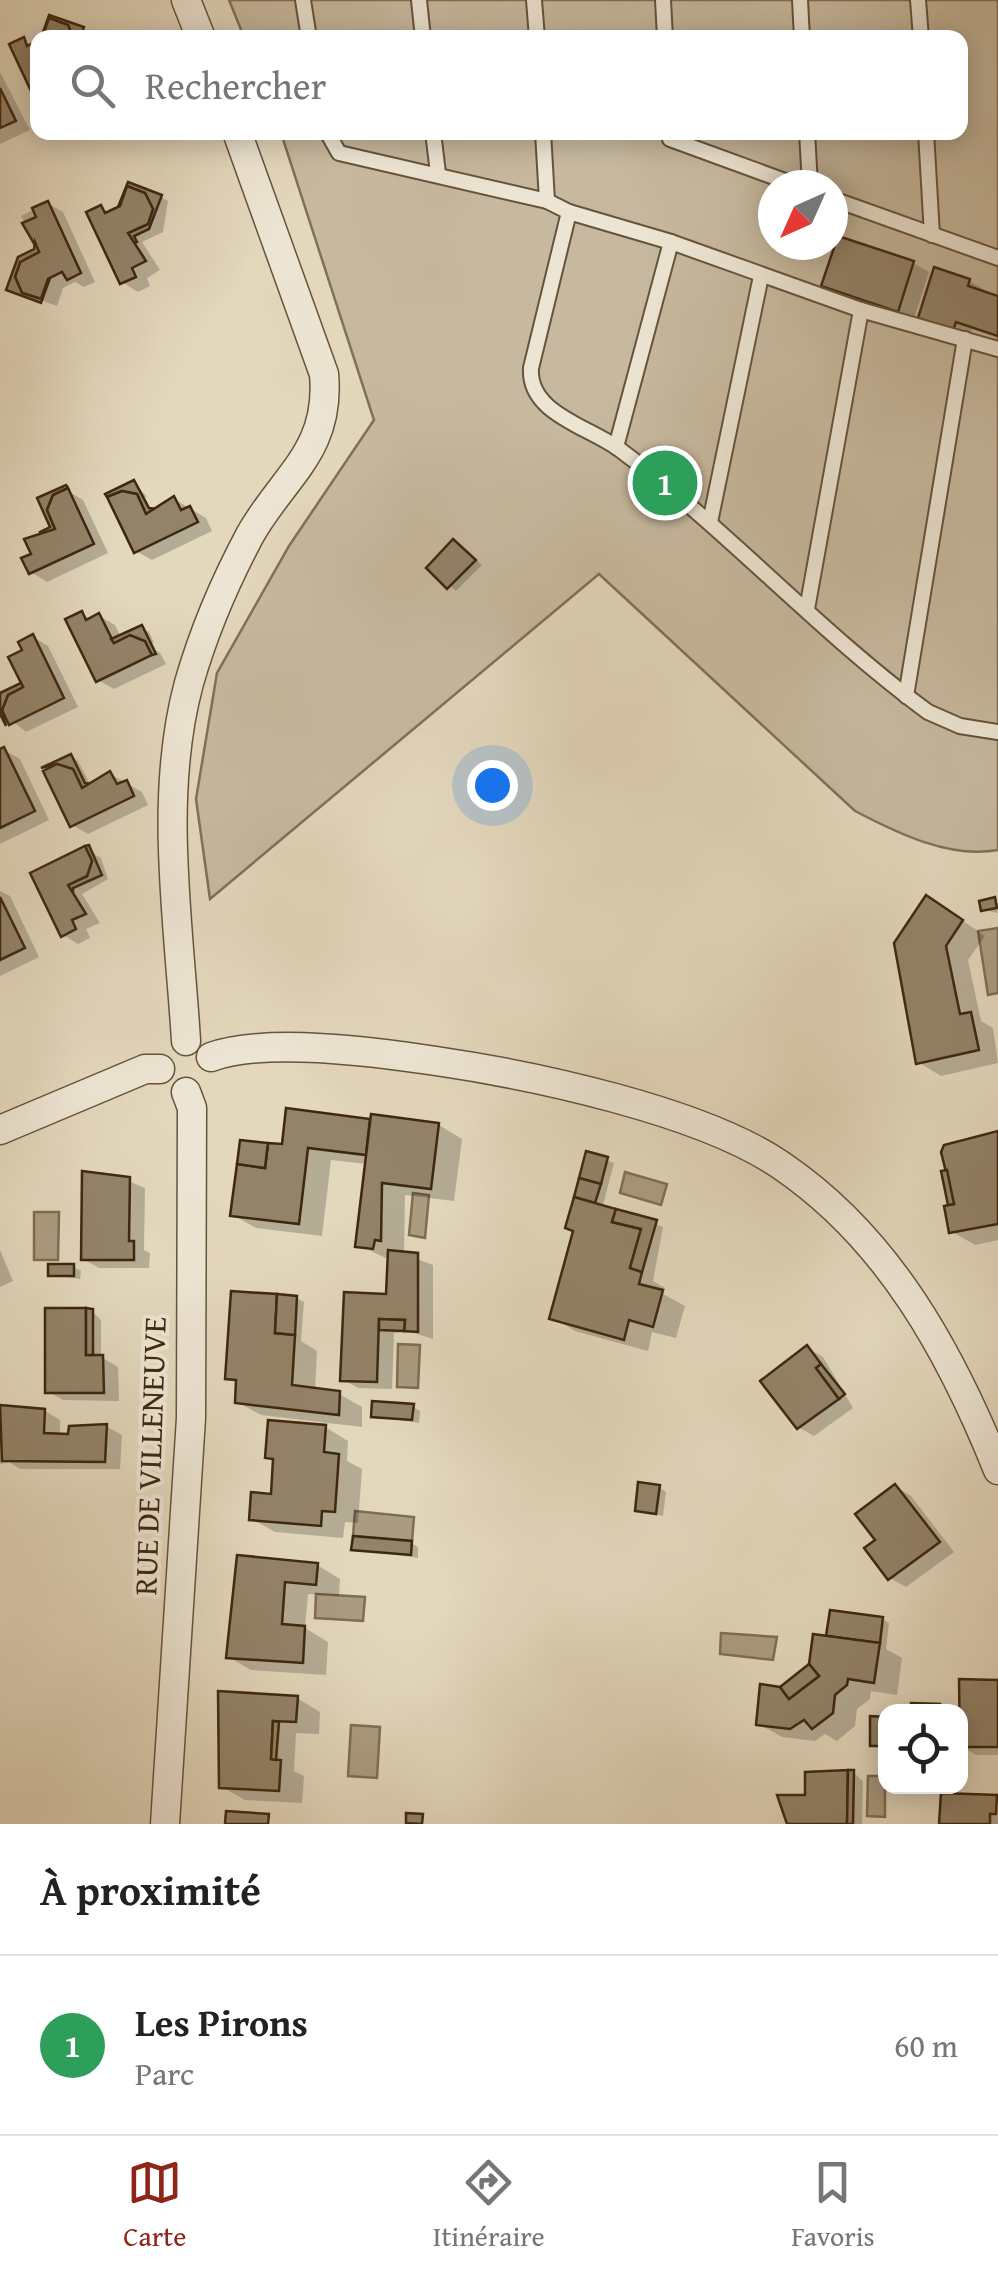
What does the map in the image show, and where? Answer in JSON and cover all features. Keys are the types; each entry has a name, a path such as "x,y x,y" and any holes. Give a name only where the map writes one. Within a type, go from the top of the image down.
{"street":[{"path":"186,0 198,30"},
{"path":"186,1040 174,846 176,750 189,683 252,533 298,472 321,429 327,403 324,374 240,140"},
{"path":"186,1040 199,1044 210,1057 207,1081 186,1092 170,1087 160,1069 167,1049 186,1040"},
{"path":"210,1057 228,1051 267,1049 376,1052 514,1073 644,1108 740,1143 779,1163 846,1218 891,1268 970,1402 998,1470"},
{"path":"0,1130 145,1069 160,1069"},
{"name":"RUE DE VILLENEUVE","path":"166,1824 191,1418 192,1108 186,1092"}],"lane":[{"path":"303,0 308,30"},
{"path":"419,0 422,30"},
{"path":"534,0 536,30"},
{"path":"663,0 665,30"},
{"path":"800,0 802,30"},
{"path":"918,0 920,30"},
{"path":"331,140 339,154 547,201 861,310 998,349"},
{"path":"434,140 438,174"},
{"path":"543,140 547,201"},
{"path":"673,140 758,171"},
{"path":"807,140 809,170"},
{"path":"926,140 932,235"},
{"path":"848,204 998,258"},
{"path":"570,212 529,388 539,401 616,447 710,522 906,696 960,726 998,732"},
{"path":"616,447 671,242"},
{"path":"710,522 761,276"},
{"path":"807,609 861,310"},
{"path":"906,696 965,338"}],"shaded area":[{"path":"229,0 998,0 998,850 961,851 943,847 855,811 599,574 210,899 196,799 217,673 289,546 374,420 283,140 968,140 968,30 241,30"},
{"path":"998,928 998,993 988,995 978,931"},
{"path":"625,1172 667,1184 661,1205 620,1193"},
{"path":"413,1193 429,1195 425,1238 409,1235"},
{"path":"34,1212 59,1212 58,1260 34,1260"},
{"path":"398,1344 420,1345 418,1388 397,1387"},
{"path":"355,1511 414,1517 412,1541 353,1536"},
{"path":"316,1594 365,1597 363,1621 315,1618"},
{"path":"721,1633 777,1637 773,1660 720,1654"},
{"path":"351,1725 380,1727 377,1778 348,1776"},
{"path":"868,1776 878,1776 878,1794 885,1794 885,1817 867,1816"}],"building":[{"path":"49,15 84,27 70,30 68,25 49,18 44,30"},
{"path":"49,18 68,25 70,30 45,30"},
{"path":"24,37 27,46 30,45 30,89 9,44"},
{"path":"0,88 16,121 0,128"},
{"path":"128,182 162,195 149,229 134,236 137,242 133,243 128,233 148,224 153,209 145,193 127,186 118,207"},
{"path":"127,186 145,193 153,209 148,224 128,233 146,261 132,268 136,277 120,284 86,212 101,205 105,213 120,206"},
{"path":"48,201 81,273 67,280 62,272 48,279 41,299 22,293 15,277 20,262 39,252 22,223 36,217 32,208"},
{"path":"848,239 914,261 898,312 821,286 830,260 848,260"},
{"path":"35,242 39,252 20,262 15,277 22,293 41,299 50,278 41,303 6,290 18,257 34,249"},
{"path":"934,267 970,279 968,286 998,296 998,336 956,322 953,330 918,318"},
{"path":"134,480 149,508 157,509 146,514 137,494 105,494"},
{"path":"66,485 68,488 53,495 47,510 55,529 42,536 40,532 50,527 37,498"},
{"path":"68,488 94,544 29,574 21,558 31,554 24,539 55,529 47,510 53,495"},
{"path":"122,491 137,494 146,514 174,496 181,510 190,506 198,522 134,553 107,497"},
{"path":"453,539 476,560 447,589 426,568"},
{"path":"82,611 86,620 99,613 114,643 130,635 145,641 152,655 96,682 65,619"},
{"path":"142,625 156,654 152,655 145,641 130,635 114,643 111,639"},
{"path":"33,634 64,698 9,725 2,710 8,695 23,687 8,657 22,650 18,642"},
{"path":"21,683 23,687 8,695 2,710 6,726 0,714 0,693"},
{"path":"4,747 35,811 0,828 0,749"},
{"path":"71,754 85,783 93,784 82,788 73,769 57,764 41,768"},
{"path":"57,764 73,769 82,788 110,771 117,784 127,780 134,796 70,827 43,771"},
{"path":"89,845 102,875 73,888 73,896 68,885 87,876 92,861 85,846"},
{"path":"85,846 92,861 87,876 68,885 86,914 72,920 76,929 61,937 30,873"},
{"path":"926,895 963,920 946,946 960,1014 971,1012 979,1050 916,1064 894,943"},
{"path":"0,897 25,948 0,960"},
{"path":"995,897 997,908 981,911 979,901"},
{"path":"286,1108 370,1119 366,1155 308,1148 299,1224 230,1216 237,1164 265,1168 268,1143 282,1144"},
{"path":"371,1114 439,1123 431,1189 382,1183 381,1241 375,1240 373,1249 355,1247"},
{"path":"998,1131 998,1224 949,1233 944,1206 954,1204 941,1152 944,1145"},
{"path":"240,1140 268,1143 265,1168 237,1164"},
{"path":"586,1151 608,1157 601,1184 579,1178"},
{"path":"947,1170 954,1204 948,1205 941,1171"},
{"path":"82,1171 130,1177 129,1241 134,1241 134,1260 81,1260"},
{"path":"579,1178 601,1184 595,1203 574,1197"},
{"path":"574,1197 616,1209 612,1222 641,1229 630,1268 642,1272 639,1284 663,1290 653,1327 629,1320 624,1340 549,1319 573,1231 565,1228"},
{"path":"616,1209 657,1220 642,1272 630,1268 641,1229 612,1222"},
{"path":"388,1250 418,1253 418,1332 404,1331 405,1320 379,1319 377,1382 340,1381 344,1292 386,1294"},
{"path":"48,1264 74,1264 74,1276 48,1276"},
{"path":"231,1291 277,1294 275,1333 295,1335 292,1385 340,1391 339,1415 235,1403 236,1380 225,1379"},
{"path":"277,1294 297,1296 295,1335 275,1333"},
{"path":"45,1308 86,1308 86,1355 103,1355 104,1393 45,1393"},
{"path":"86,1308 93,1309 93,1355 86,1355"},
{"path":"379,1319 405,1320 404,1331 379,1330"},
{"path":"807,1345 821,1364 816,1368 839,1399 797,1429 760,1381"},
{"path":"821,1364 845,1394 839,1399 816,1368"},
{"path":"372,1401 414,1404 412,1420 371,1417"},
{"path":"0,1405 45,1409 44,1433 68,1434 69,1426 107,1424 105,1462 2,1461"},
{"path":"268,1420 326,1425 324,1452 339,1454 335,1512 322,1511 321,1526 249,1520 251,1492 271,1494 273,1459 265,1458"},
{"path":"638,1482 660,1485 656,1514 635,1511"},
{"path":"895,1484 940,1542 888,1580 864,1548 875,1540 855,1514"},
{"path":"353,1536 412,1541 411,1555 351,1550"},
{"path":"237,1555 318,1563 316,1585 285,1582 282,1624 305,1626 303,1663 226,1658"},
{"path":"830,1610 883,1617 880,1643 826,1636"},
{"path":"813,1634 880,1643 874,1683 848,1679 847,1685 835,1695 833,1713 812,1729 804,1720 790,1729 756,1725 760,1684 780,1687 789,1699 819,1676 809,1664"},
{"path":"809,1664 819,1676 789,1699 780,1687"},
{"path":"959,1679 998,1680 998,1747 968,1747 968,1704 959,1704"},
{"path":"218,1691 298,1696 296,1722 273,1721 271,1759 281,1760 279,1791 219,1788"},
{"path":"870,1716 878,1716 878,1746 870,1746"},
{"path":"273,1721 279,1722 276,1760 271,1759"},
{"path":"848,1770 847,1824 787,1824 777,1795 805,1795 805,1772"},
{"path":"848,1770 854,1770 853,1824 847,1824"},
{"path":"941,1794 997,1795 996,1814 990,1814 990,1824 939,1824"},
{"path":"226,1811 269,1814 268,1824 225,1824"},
{"path":"406,1813 423,1814 422,1824 406,1823"}],"place":[{"name":"Les Pirons","path":"665,483"}]}
